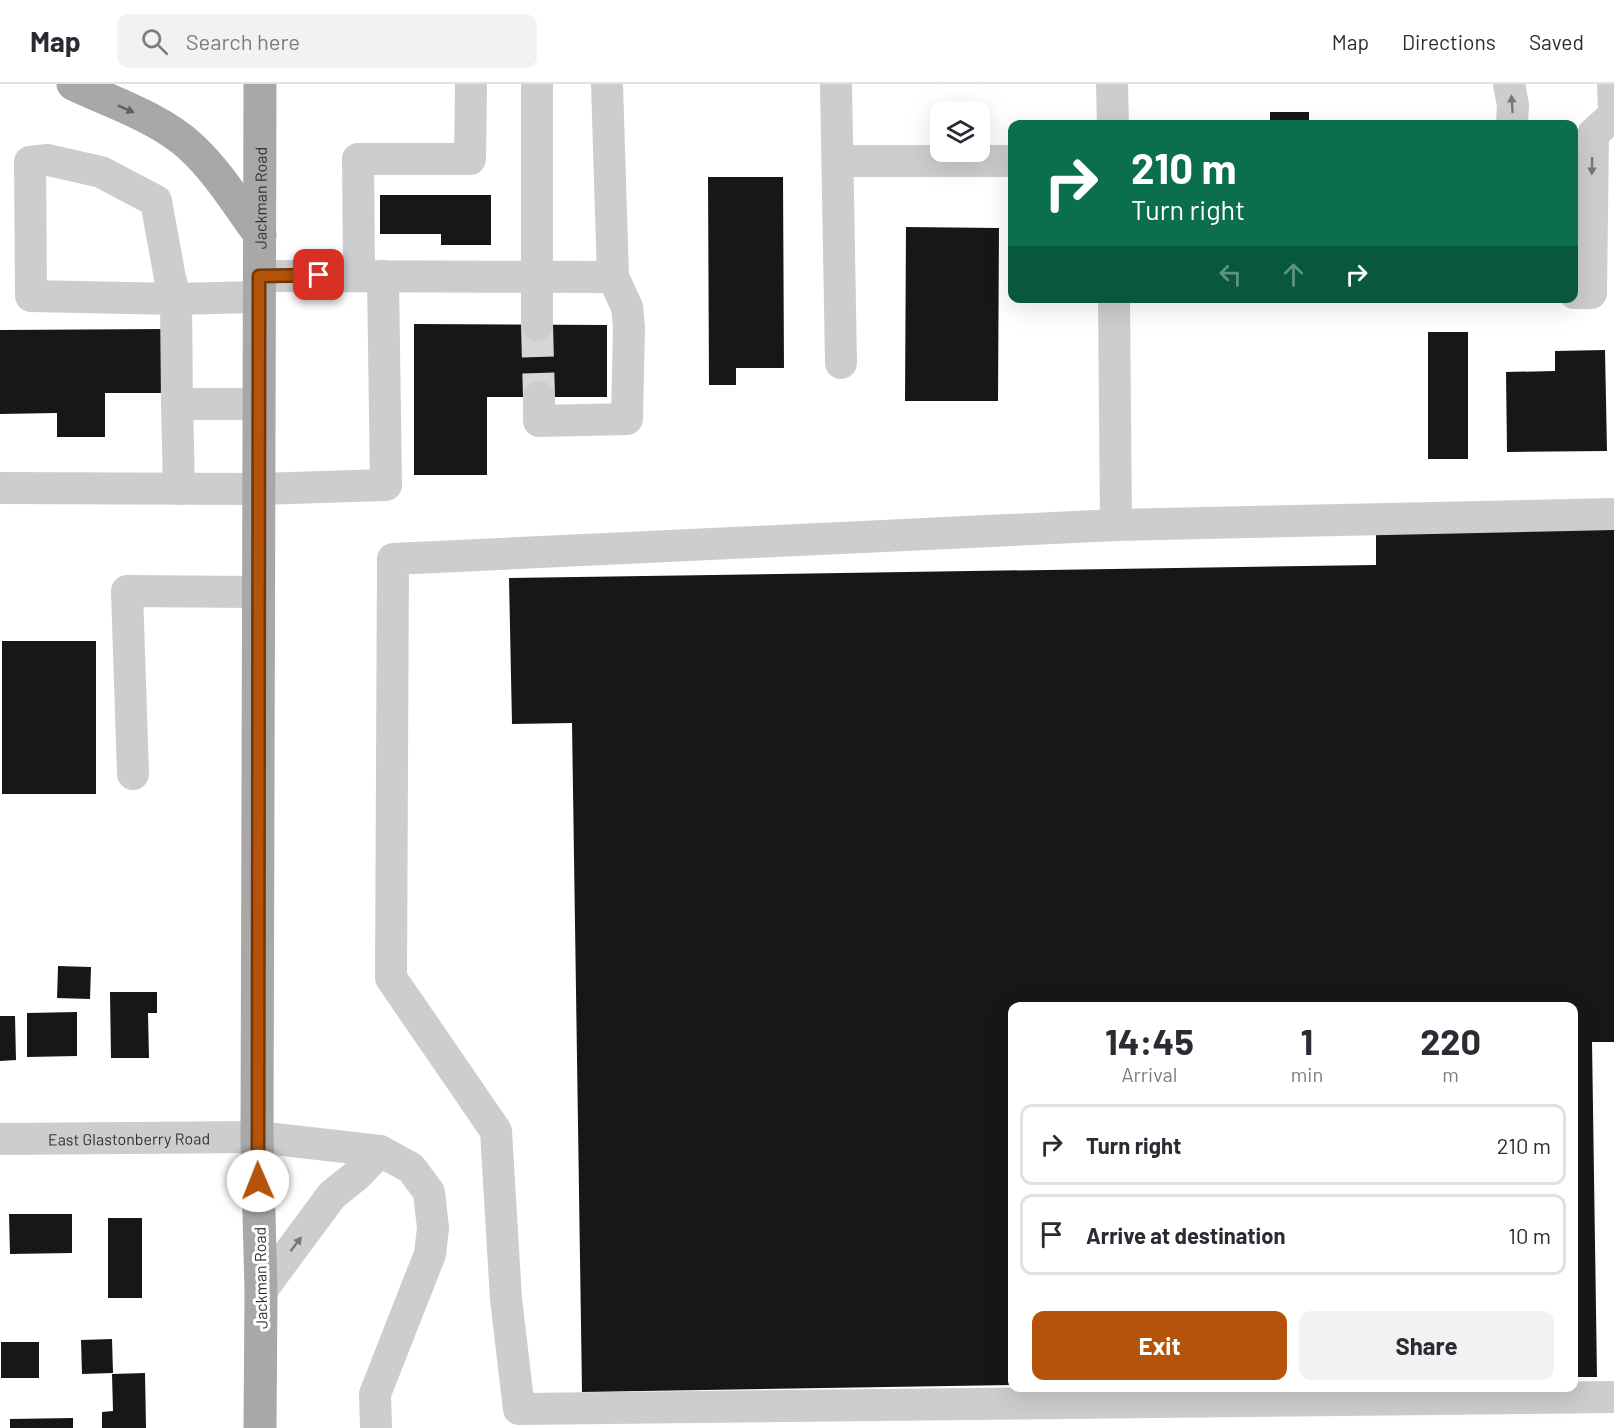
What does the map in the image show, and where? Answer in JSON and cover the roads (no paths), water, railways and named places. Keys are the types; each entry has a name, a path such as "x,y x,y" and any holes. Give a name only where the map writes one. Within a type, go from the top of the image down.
{"main road":[{"path":"73,84 153,121 181,138 213,170 260,235"},
{"name":"Jackman Road","path":"260,84 257,1137 261,1291 260,1428"}],"street":[{"path":"0,488 259,489 386,485 371,276 358,159 470,159 471,84"},
{"path":"537,84 537,325"},
{"path":"539,397 539,421 627,419 629,327 627,307 613,277 607,84"},
{"path":"836,84 842,363"},
{"path":"1112,84 1113,120"},
{"path":"1509,84 1513,105 1512,120"},
{"path":"1578,293 1591,293 1593,134 1613,116 1613,84"},
{"path":"179,489 176,299 156,201 101,172 48,160 30,162 31,296 176,299 259,286 371,276 613,277"},
{"path":"838,161 1008,161"},
{"path":"1114,303 1116,525"},
{"path":"177,404 259,404"},
{"path":"1614,514 1116,525 393,559 391,978 496,1131 506,1299 519,1409 1614,1397"},
{"path":"133,774 127,591 259,592"},
{"name":"East Glastonberry Road","path":"0,1139 257,1137 380,1151"},
{"path":"261,1291 332,1195 357,1175 380,1151 411,1168 429,1192 433,1228 430,1254 375,1394 376,1428"}],"tunnel":[{"path":"537,325 539,397"}]}
